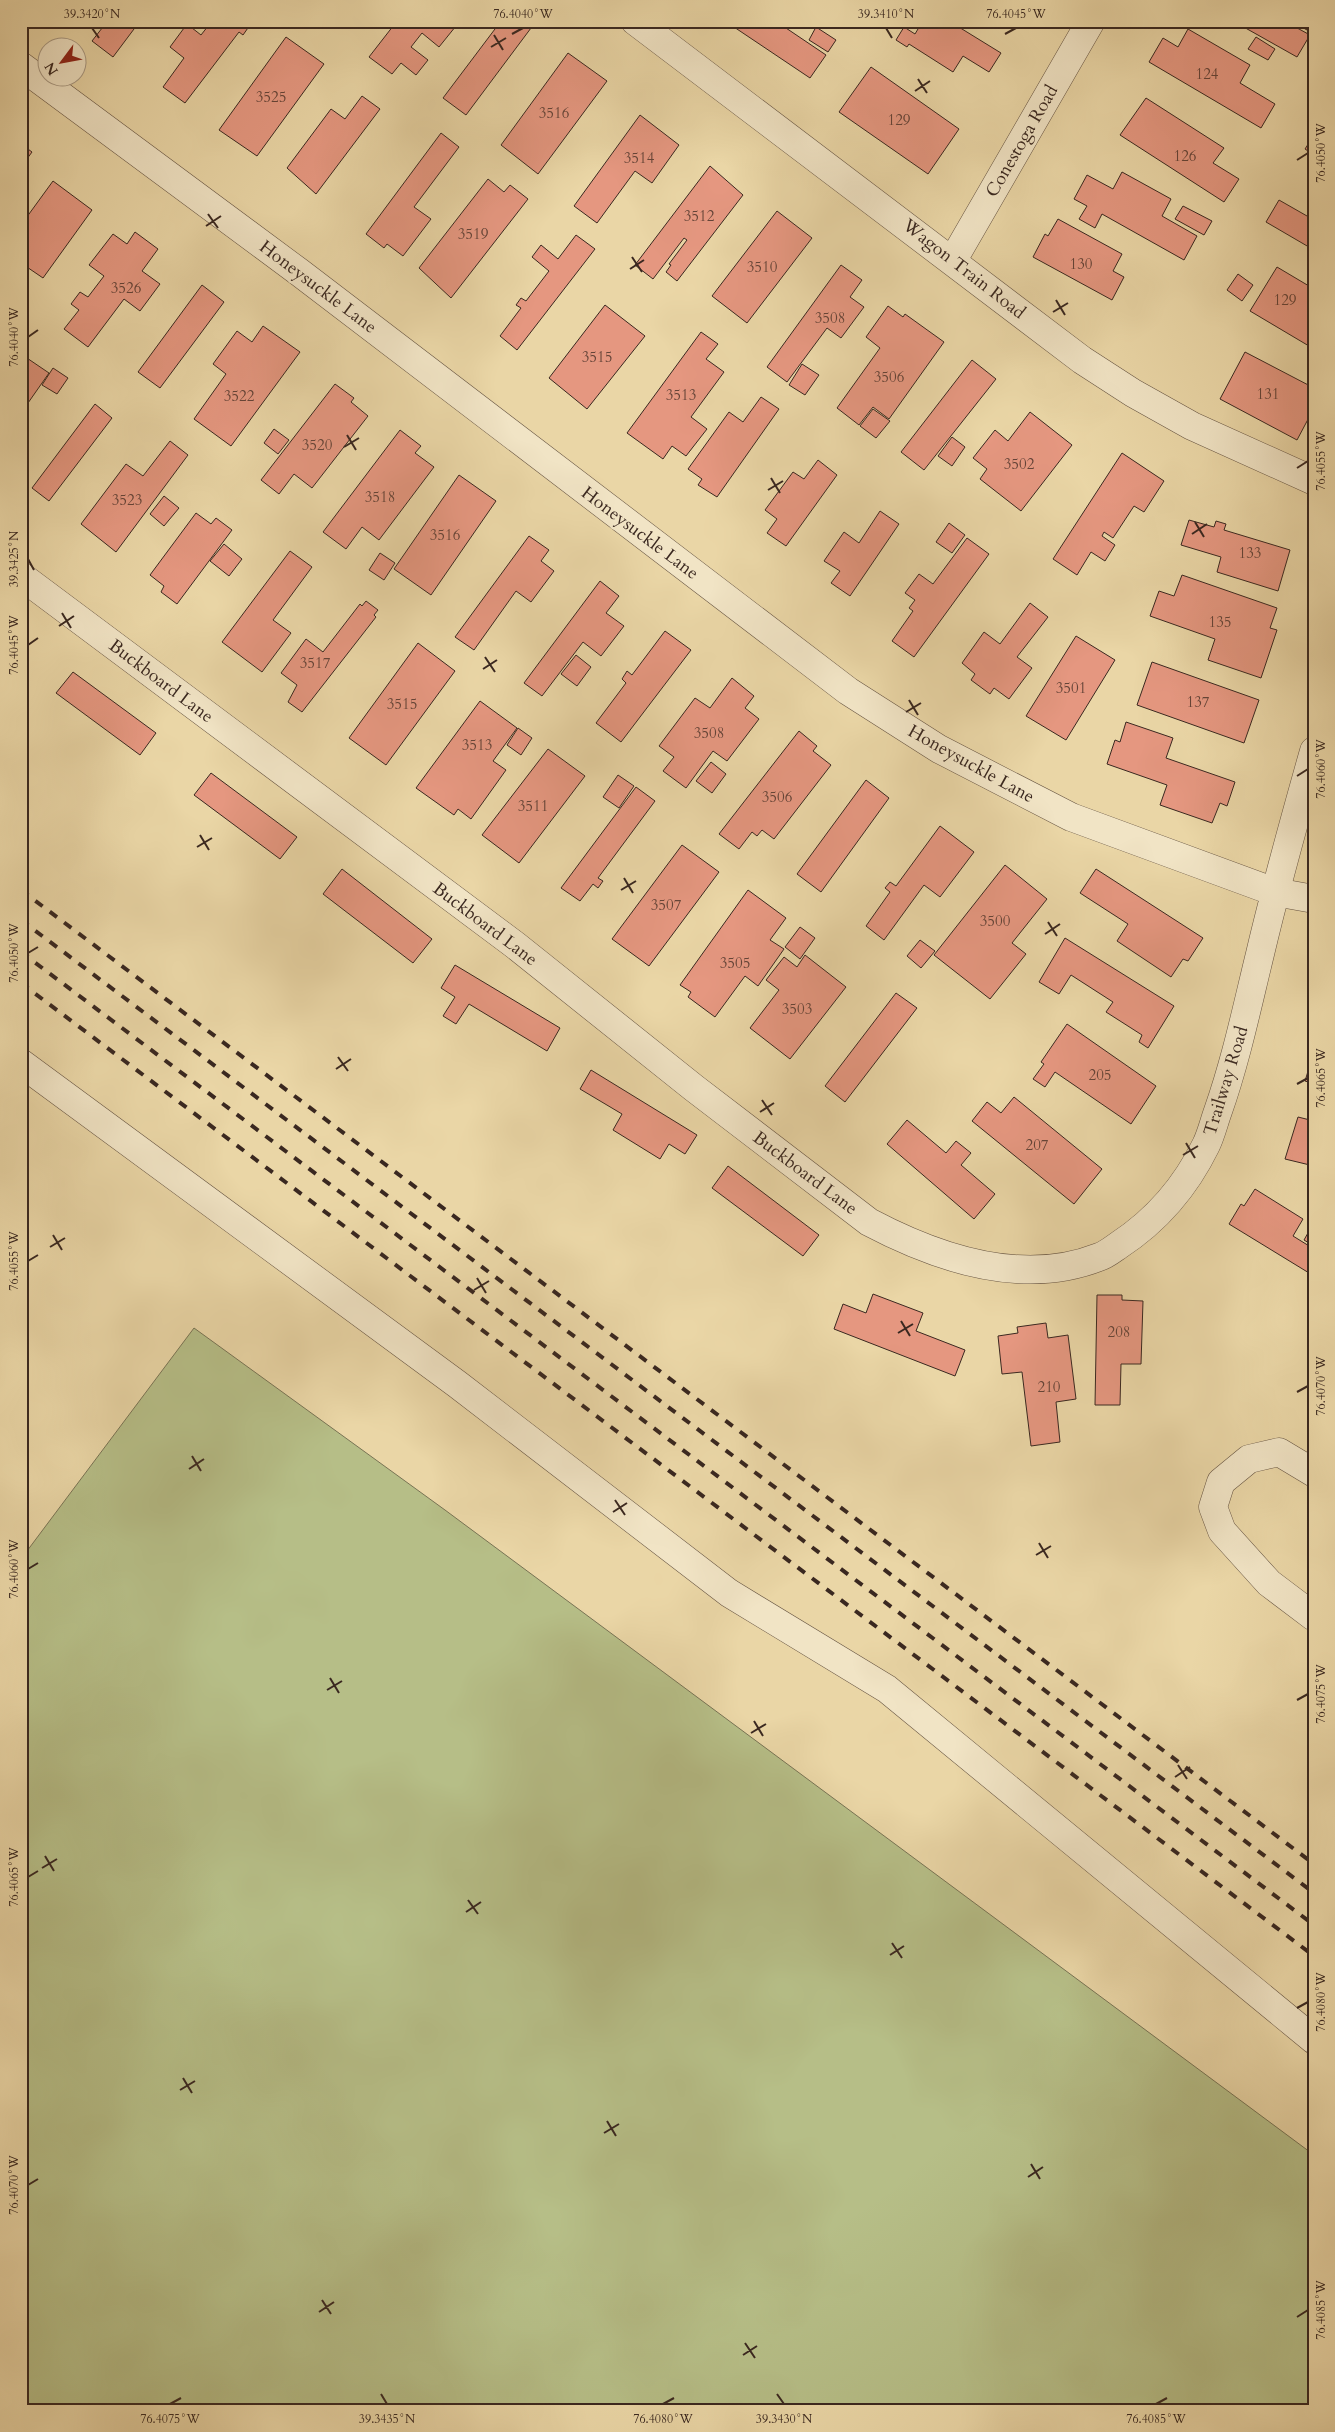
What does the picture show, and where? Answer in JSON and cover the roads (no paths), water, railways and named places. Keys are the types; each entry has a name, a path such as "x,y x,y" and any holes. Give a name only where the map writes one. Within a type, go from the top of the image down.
{"street":[{"name":"Wagon Train Road","path":"635,21 953,260 1082,360 1133,393 1192,426 1314,481"},
{"name":"Conestoga Road","path":"953,260 1091,21"},
{"name":"Honeysuckle Lane","path":"21,66 299,272 848,691 939,749 1071,817 1275,892 1314,899"},
{"name":"Buckboard Lane","path":"21,576 515,945 694,1088 870,1222 900,1238 955,1259"},
{"name":"Trailway Road","path":"955,1259 1012,1268 1035,1269 1070,1266 1100,1257 1131,1237 1160,1213 1185,1182 1207,1144 1232,1069 1275,892 1314,751"},
{"path":"21,1062 457,1384 730,1593 888,1689 1314,2040"},
{"path":"1314,1474 1279,1452 1249,1458 1221,1482 1213,1507 1222,1531 1264,1576 1314,1617"}],"railway":[{"path":"21,890 1314,1864"},
{"path":"21,920 1314,1893"},
{"path":"21,952 1314,1925"},
{"path":"21,983 1314,1956"}]}
